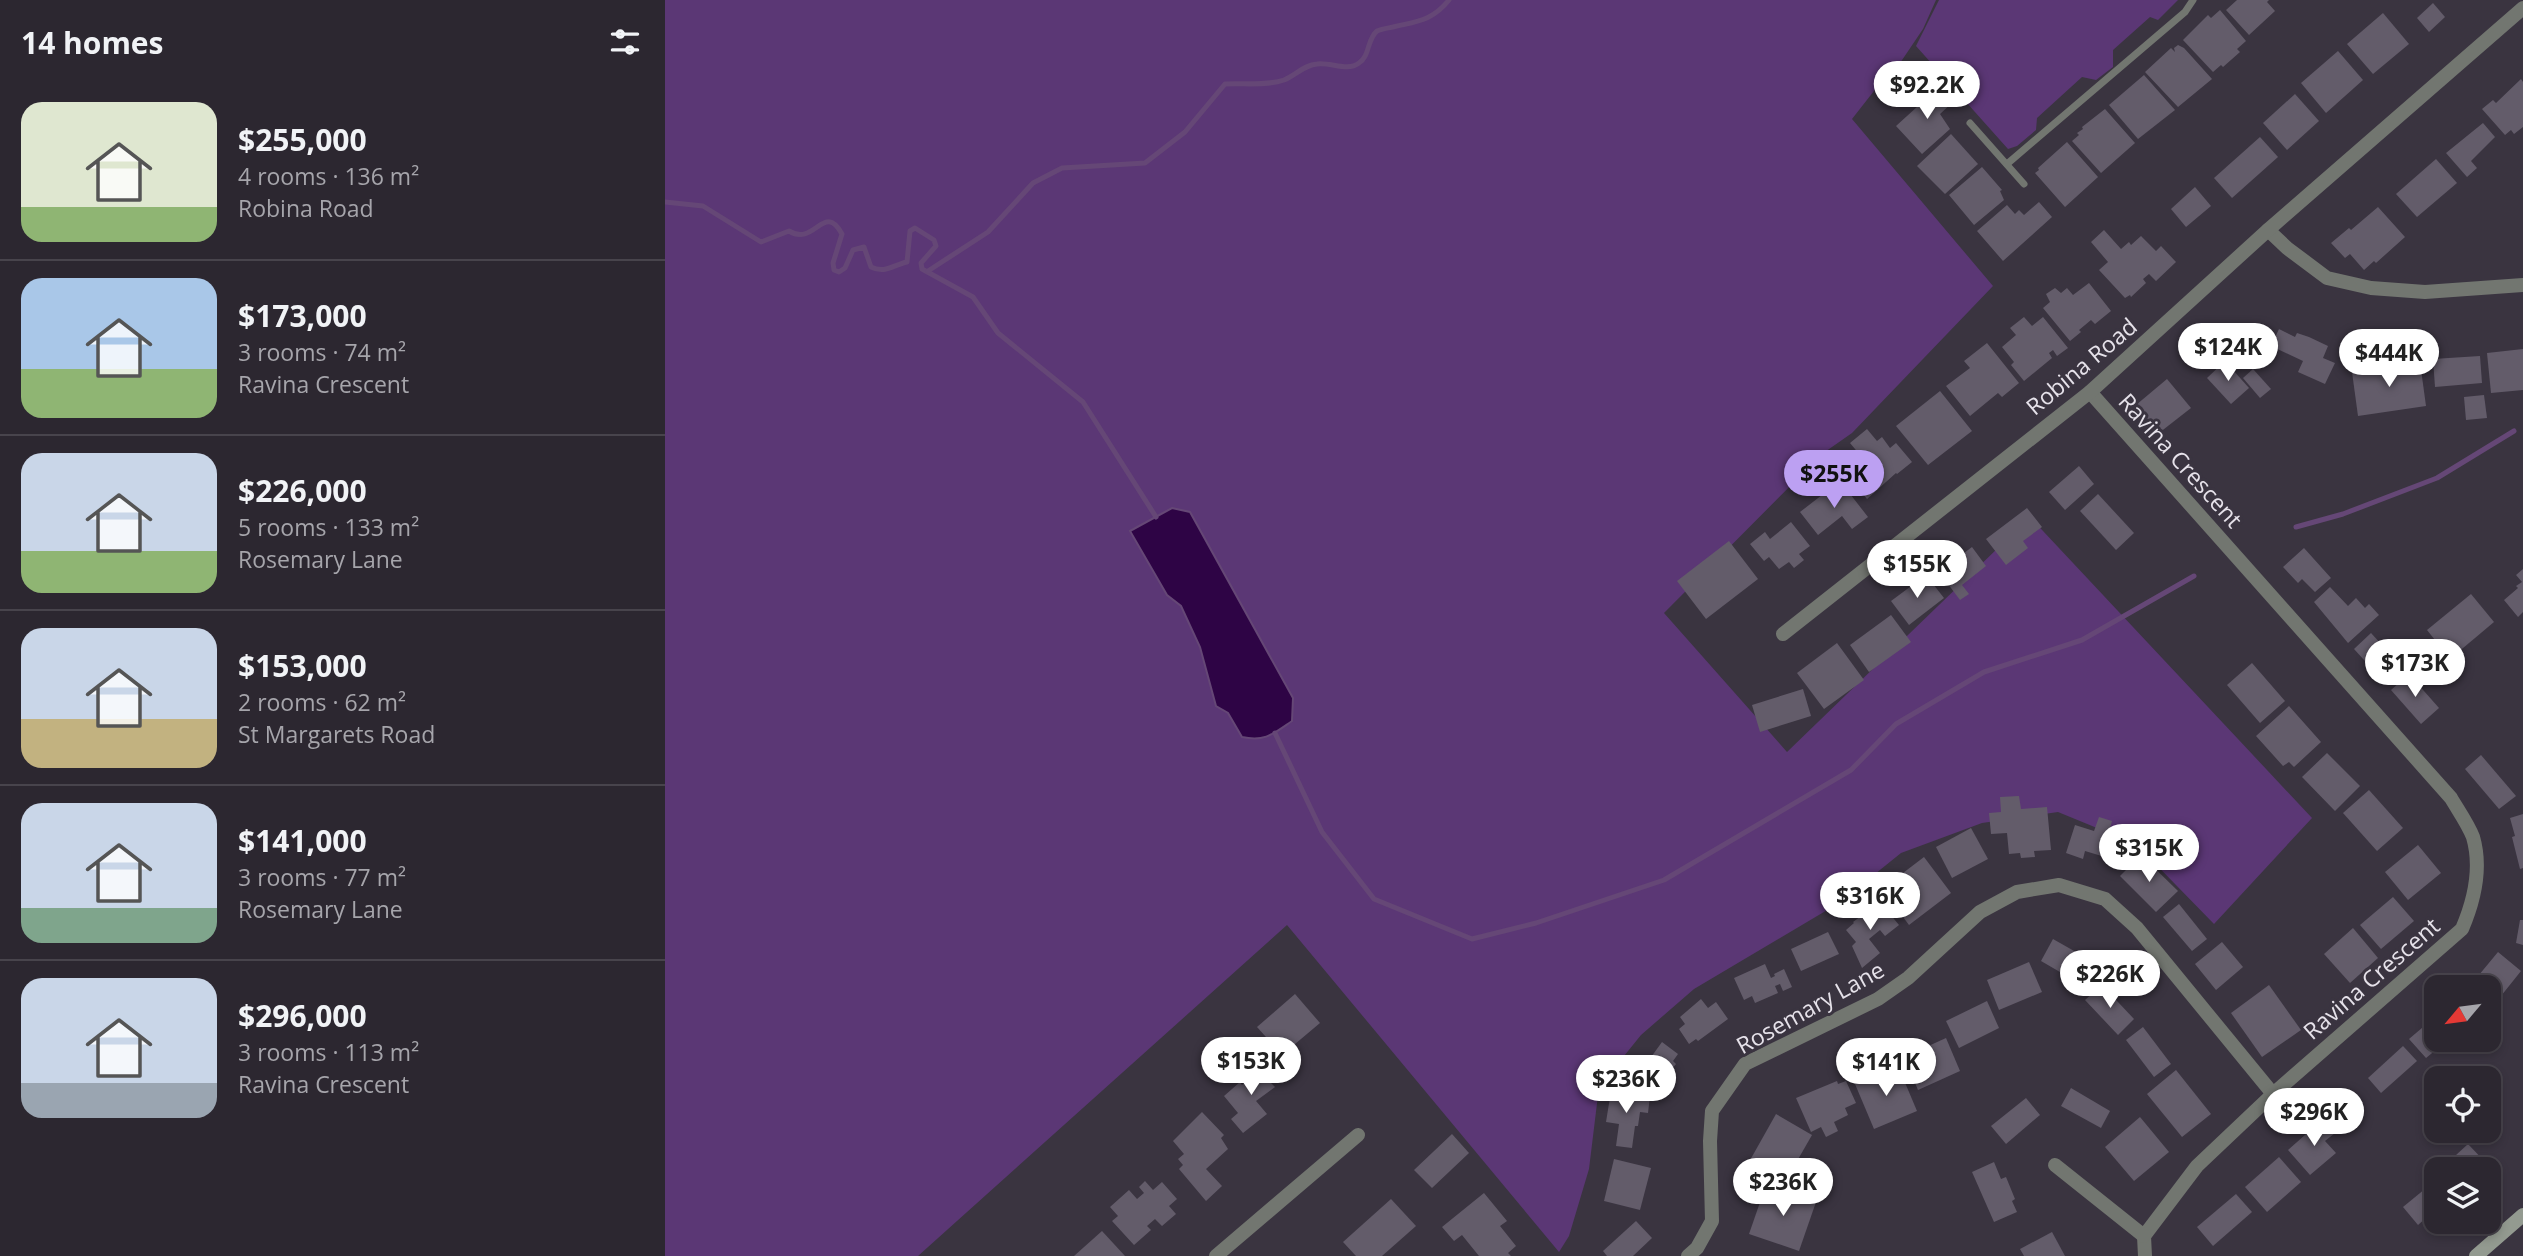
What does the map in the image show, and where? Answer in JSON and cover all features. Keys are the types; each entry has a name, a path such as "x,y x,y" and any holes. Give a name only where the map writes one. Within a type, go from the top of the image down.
{"main road":[{"path":"2476,1256 2523,1215"}],"street":[{"name":"Robina Road","path":"1783,634 2089,392 2268,230 2523,9"},
{"path":"2268,230 2327,278 2371,288 2425,292 2523,285"},
{"name":"Ravina Crescent","path":"2089,392 2451,798 2472,836 2477,870 2472,905 2462,929 2273,1094 2197,1166 2144,1236"},
{"name":"Rosemary Lane","path":"1688,1256 1697,1248 1712,1222 1711,1111 1745,1064 1878,999 1908,978 1980,912 2017,892 2059,885 2105,899 2137,928 2273,1094"},
{"path":"1216,1256 1358,1135"},
{"path":"2055,1165 2144,1236 2145,1256"}],"lane":[{"path":"2007,164 2185,12 2193,0"},
{"path":"1971,122 2024,184"}],"shaded area":[{"path":"665,0 1936,0 1923,29 1896,69 1881,82 1852,119 1993,286 1852,433 1822,454 1664,613 1787,752 2030,517 2312,818 2214,924 2136,844 2058,812 1982,823 1901,853 1839,903 1694,989 1641,1035 1599,1087 1589,1169 1569,1236 1559,1252 1287,925 918,1256 665,1256"},
{"path":"1939,0 2178,0 2158,20 2150,17 2113,50 2113,67 2096,80 2082,77 2037,118 2036,130 2017,146 2008,149 1916,46"},
{"path":"1172,508 1190,512 1293,698 1292,721 1269,736 1242,737 1228,713 1216,706 1200,647 1181,606 1167,595 1130,531"}],"building":[{"path":"2237,0 2269,0 2267,2 2275,11 2249,35 2226,10"},
{"path":"2433,3 2445,17 2429,32 2417,18"},
{"path":"2220,10 2246,41 2237,49 2240,52 2213,72 2183,40 2208,15 2211,18"},
{"path":"2383,13 2409,44 2373,74 2347,44"},
{"path":"2178,45 2184,48 2212,79 2178,107 2145,72 2171,48 2175,52 2174,48"},
{"path":"2338,51 2363,80 2326,113 2301,83"},
{"path":"2144,75 2175,110 2138,139 2109,105"},
{"path":"2521,79 2523,127 2514,134 2511,130 2505,135 2482,109 2493,100 2496,103"},
{"path":"1940,86 1954,101 1940,114 1950,129 1922,154 1896,126"},
{"path":"2295,94 2319,121 2287,150 2263,123"},
{"path":"2105,109 2135,143 2101,173 2072,141 2079,135 2077,133 2082,127"},
{"path":"2483,123 2495,137 2471,161 2477,168 2467,177 2446,153"},
{"path":"1951,134 1978,164 1945,194 1917,166"},
{"path":"2260,137 2278,157 2232,198 2214,178"},
{"path":"2067,142 2098,177 2065,207 2035,173"},
{"path":"2436,159 2457,183 2417,217 2396,194"},
{"path":"1982,167 2002,190 2000,191 2004,200 1974,225 1949,195"},
{"path":"2195,187 2211,206 2186,227 2171,209"},
{"path":"2039,202 2052,217 2003,261 1977,231 2007,205 2015,214 2019,210 2024,215"},
{"path":"2378,207 2405,237 2364,270 2350,254 2345,258 2331,243"},
{"path":"2104,230 2121,249 2141,236 2156,251 2161,246 2176,262 2156,281 2149,274 2143,279 2146,283 2131,297 2130,295 2125,298 2099,270 2108,262 2091,242"},
{"path":"2089,283 2111,311 2095,324 2091,320 2070,341 2043,308 2050,302 2046,294 2055,288 2061,293 2067,288 2073,295"},
{"path":"2024,317 2032,326 2043,317 2068,348 2057,356 2053,350 2049,353 2052,358 2024,381 2011,365 2014,362 2002,347 2016,335 2010,328"},
{"path":"2249,328 2272,360 2264,368 2237,339"},
{"path":"2279,329 2295,337 2297,333 2328,346 2323,358 2335,363 2325,384 2298,372 2303,361 2271,346"},
{"path":"1987,343 2019,383 2002,397 1998,393 1970,416 1946,386 1970,368 1964,361"},
{"path":"2523,349 2523,390 2491,393 2487,353"},
{"path":"2480,356 2482,383 2435,387 2433,359"},
{"path":"2225,361 2249,388 2231,404 2207,378"},
{"path":"2420,362 2426,406 2358,416 2352,372"},
{"path":"2253,369 2271,389 2260,398 2243,378"},
{"path":"2167,379 2191,408 2159,433 2136,405"},
{"path":"1940,391 1972,431 1928,465 1896,426"},
{"path":"2484,395 2487,418 2466,420 2464,397"},
{"path":"1867,429 1877,441 1882,437 1890,448 1896,443 1912,462 1867,499 1851,479 1863,468 1855,459 1860,455 1850,443"},
{"path":"2079,466 2094,484 2065,510 2049,492"},
{"path":"1840,481 1868,517 1852,529 1842,516 1818,535 1800,512"},
{"path":"2098,494 2134,533 2116,550 2080,511"},
{"path":"2027,508 2042,527 2023,541 2028,548 2006,565 1986,539"},
{"path":"1791,522 1810,546 1799,554 1804,560 1794,568 1789,562 1779,569 1769,557 1764,561 1750,544 1765,532 1770,539"},
{"path":"1729,541 1758,579 1706,619 1677,581"},
{"path":"1972,547 1986,566 1962,585 1969,594 1960,600 1939,572"},
{"path":"2304,548 2331,578 2315,592 2302,579 2298,583 2283,567"},
{"path":"2523,569 2523,612 2518,617 2504,600 2522,582 2516,575"},
{"path":"1926,575 1944,598 1909,625 1891,601"},
{"path":"2330,587 2348,606 2356,598 2365,608 2369,604 2379,615 2348,643 2314,602"},
{"path":"2471,594 2494,622 2450,659 2427,630"},
{"path":"1891,615 1911,642 1869,672 1850,645"},
{"path":"2371,633 2402,667 2385,683 2354,649"},
{"path":"1837,643 1864,680 1824,709 1797,673"},
{"path":"2252,663 2285,701 2260,723 2227,685"},
{"path":"2409,674 2439,708 2421,724 2391,690"},
{"path":"1803,689 1811,716 1760,732 1752,705"},
{"path":"2289,706 2321,742 2294,767 2289,762 2283,766 2256,736"},
{"path":"2327,753 2360,786 2335,811 2302,777"},
{"path":"2481,755 2516,796 2499,809 2465,769"},
{"path":"2369,790 2403,828 2377,851 2343,813"},
{"path":"2019,796 2021,809 2047,807 2051,850 2034,851 2035,857 2021,858 2020,853 2009,854 2007,833 1991,834 1989,813 2001,812 2000,797"},
{"path":"2523,814 2523,868 2520,869 2510,818"},
{"path":"2099,817 2112,821 2108,836 2121,840 2115,860 2085,851 2083,859 2066,853 2075,825 2094,831"},
{"path":"1971,828 1988,859 1952,878 1936,847"},
{"path":"2418,845 2441,873 2408,900 2385,872"},
{"path":"2141,855 2178,891 2156,912 2120,876"},
{"path":"1924,857 1951,893 1909,925 1882,889"},
{"path":"2393,897 2414,921 2381,949 2360,925"},
{"path":"1880,902 1899,925 1885,936 1880,930 1869,939 1880,953 1862,968 1852,946 1856,942 1846,930"},
{"path":"2179,904 2207,939 2192,951 2163,917"},
{"path":"2520,920 2523,920 2523,945 2516,943"},
{"path":"2353,928 2378,958 2350,983 2324,954"},
{"path":"1828,932 1839,954 1801,971 1791,949"},
{"path":"2053,939 2097,964 2084,986 2041,961"},
{"path":"2222,942 2243,967 2216,990 2195,964"},
{"path":"2498,952 2521,971 2501,996 2501,975 2479,975"},
{"path":"2029,962 2042,992 1999,1010 1987,980"},
{"path":"1765,964 1771,978 1784,969 1792,987 1783,991 1780,984 1775,986 1778,993 1755,1003 1752,996 1744,1000 1734,978"},
{"path":"2102,985 2134,1019 2118,1035 2085,1000"},
{"path":"2269,985 2301,1030 2262,1057 2231,1013"},
{"path":"1295,994 1320,1023 1282,1055 1257,1027"},
{"path":"1701,999 1708,1008 1716,1002 1728,1019 1698,1041 1696,1039 1689,1044 1679,1029 1685,1024 1680,1017"},
{"path":"1987,1001 1999,1028 1959,1048 1946,1021"},
{"path":"2424,1026 2424,1052 2433,1052 2426,1058 2409,1039"},
{"path":"2143,1027 2171,1064 2154,1077 2126,1040"},
{"path":"1946,1038 1960,1071 1918,1090 1904,1057"},
{"path":"1662,1042 1678,1054 1673,1061 1676,1064 1672,1069 1669,1067 1658,1083 1641,1071"},
{"path":"2403,1046 2417,1061 2381,1093 2368,1078"},
{"path":"1266,1064 1278,1077 1271,1083 1275,1087 1256,1101 1267,1114 1243,1133 1231,1119 1238,1113 1224,1096 1240,1082 1242,1085 1258,1066 1261,1068"},
{"path":"1898,1066 1917,1111 1874,1129 1855,1084"},
{"path":"2176,1070 2211,1114 2182,1137 2147,1094"},
{"path":"1837,1081 1838,1084 1846,1081 1856,1103 1845,1108 1848,1115 1834,1122 1838,1131 1826,1137 1821,1127 1811,1132 1796,1098"},
{"path":"2071,1088 2110,1111 2101,1128 2061,1106"},
{"path":"1611,1091 1650,1096 1648,1113 1640,1112 1638,1126 1635,1126 1632,1148 1616,1146 1619,1124 1606,1122"},
{"path":"2026,1098 2040,1115 2006,1144 1991,1126"},
{"path":"1202,1112 1224,1135 1221,1138 1228,1149 1206,1169 1222,1186 1206,1201 1179,1169 1183,1165 1178,1159 1184,1154 1173,1141"},
{"path":"1776,1114 1812,1135 1785,1182 1749,1162"},
{"path":"2140,1117 2169,1152 2134,1181 2105,1147"},
{"path":"2323,1119 2335,1133 2325,1141 2336,1153 2310,1175 2288,1150"},
{"path":"1452,1134 1469,1153 1432,1188 1414,1170"},
{"path":"2468,1144 2480,1157 2454,1157"},
{"path":"2279,1157 2301,1182 2267,1212 2245,1187"},
{"path":"1614,1159 1651,1168 1640,1210 1604,1201"},
{"path":"1994,1162 2001,1179 2006,1177 2017,1212 1994,1222 1972,1172"},
{"path":"1145,1181 1153,1190 1162,1182 1177,1199 1169,1206 1176,1214 1162,1226 1155,1219 1147,1226 1151,1230 1134,1245 1112,1221 1118,1216 1110,1207 1129,1190 1137,1199 1144,1193 1139,1187"},
{"path":"1766,1185 1816,1202 1799,1251 1749,1234"},
{"path":"2424,1190 2424,1220 2418,1225 2403,1207"},
{"path":"1484,1193 1507,1221 1500,1226 1516,1246 1508,1253 1511,1256 1479,1256 1462,1235 1454,1241 1442,1227"},
{"path":"2236,1194 2252,1212 2213,1246 2197,1227"},
{"path":"1391,1199 1416,1226 1382,1256 1356,1256 1343,1242"},
{"path":"1636,1221 1652,1238 1633,1256 1607,1256 1603,1251"},
{"path":"1102,1231 1125,1256 1074,1256"},
{"path":"2052,1232 2065,1256 2024,1256 2020,1249"}],"waterway":[{"path":"928,271 988,232 1033,183 1062,168 1145,163 1185,132 1225,84 1277,82 1317,64 1354,66 1363,60 1377,31 1424,19 1437,12 1449,0"},
{"path":"665,202 703,206 761,242 789,231 806,234 830,222 836,225 842,234 833,263 834,270 839,272 845,268 853,250 864,247 871,267 876,269 907,262 910,231 915,228 934,240 936,246 921,263 922,269 973,297 998,333 1083,402 1156,517"},
{"path":"2296,527 2343,514 2437,478 2514,431"},
{"path":"1275,733 1322,832 1374,899 1472,939 1536,923 1664,880 1851,770 1896,724 1984,672 2082,640 2194,576"}]}
